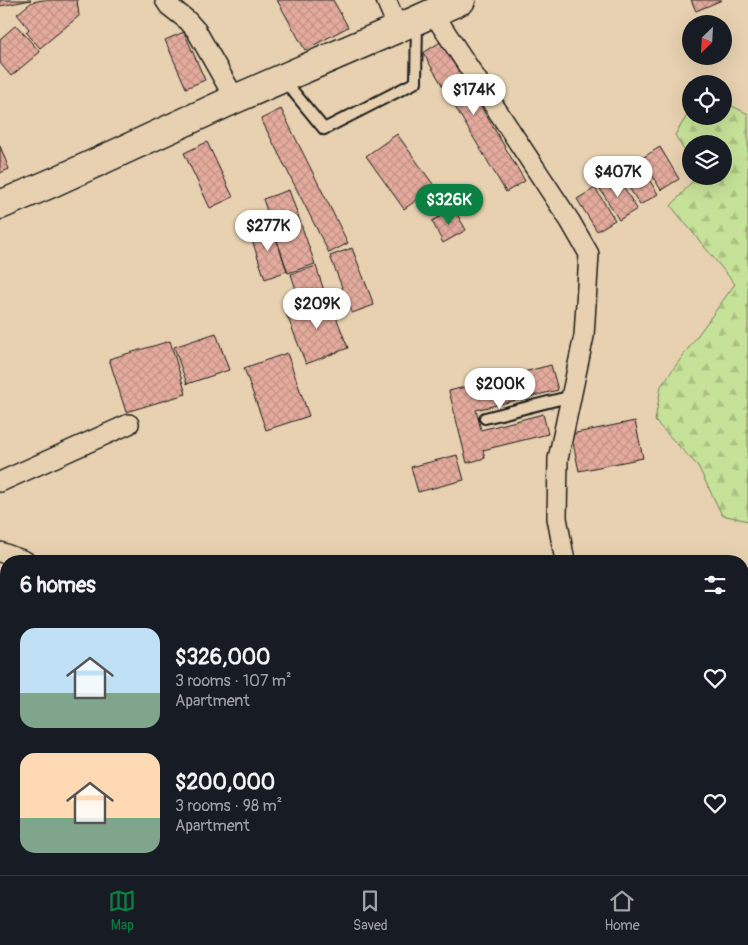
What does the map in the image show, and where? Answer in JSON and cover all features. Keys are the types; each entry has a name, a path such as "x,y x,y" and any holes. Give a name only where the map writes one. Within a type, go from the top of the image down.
{"main road":[{"path":"0,205 435,11"}],"street":[{"path":"165,0 168,6 187,20 196,30 235,100"},
{"path":"386,0 435,11 570,221 589,254 584,336 558,459 557,518 564,555"},
{"path":"0,482 129,424"}],"lane":[{"path":"283,79 324,129 416,82 435,11"},
{"path":"485,418 572,396"}],"green space":[{"path":"732,106 748,114 748,521 722,515 698,466 655,421 661,386 735,284 671,206 689,185 732,185 732,135 682,135 682,147 675,135 682,124 732,125"}],"building":[{"path":"0,0 31,0 0,6"},
{"path":"43,0 77,0 79,16 40,48 26,32 29,29 17,14 32,2"},
{"path":"277,0 333,0 348,27 305,50"},
{"path":"691,0 722,0 696,11"},
{"path":"16,25 40,52 11,76 0,63 0,39"},
{"path":"184,32 205,80 186,88 165,40"},
{"path":"442,41 525,181 506,192 423,53"},
{"path":"281,109 348,243 329,253 261,119"},
{"path":"397,134 435,187 404,209 366,156"},
{"path":"207,142 233,197 210,208 184,153"},
{"path":"0,146 9,169 0,173"},
{"path":"660,147 679,179 661,190 642,158"},
{"path":"638,162 658,194 640,205 620,173"},
{"path":"617,176 637,209 619,220 599,187"},
{"path":"595,188 615,220 597,231 577,199"},
{"path":"289,190 315,264 288,273 263,199"},
{"path":"454,209 466,230 443,243 432,221"},
{"path":"272,226 287,271 265,279 250,234"},
{"path":"352,248 374,305 352,313 330,256"},
{"path":"316,266 325,294 300,302 291,274"},
{"path":"328,296 348,348 306,364 286,313"},
{"path":"216,333 229,370 187,384 174,347"},
{"path":"170,341 186,394 126,412 109,359"},
{"path":"287,353 309,416 266,430 244,368"},
{"path":"551,365 558,390 476,410 481,430 543,414 548,434 483,450 485,458 467,463 449,391"},
{"path":"635,421 643,458 579,471 571,434"},
{"path":"457,455 464,480 418,492 411,467"}]}
